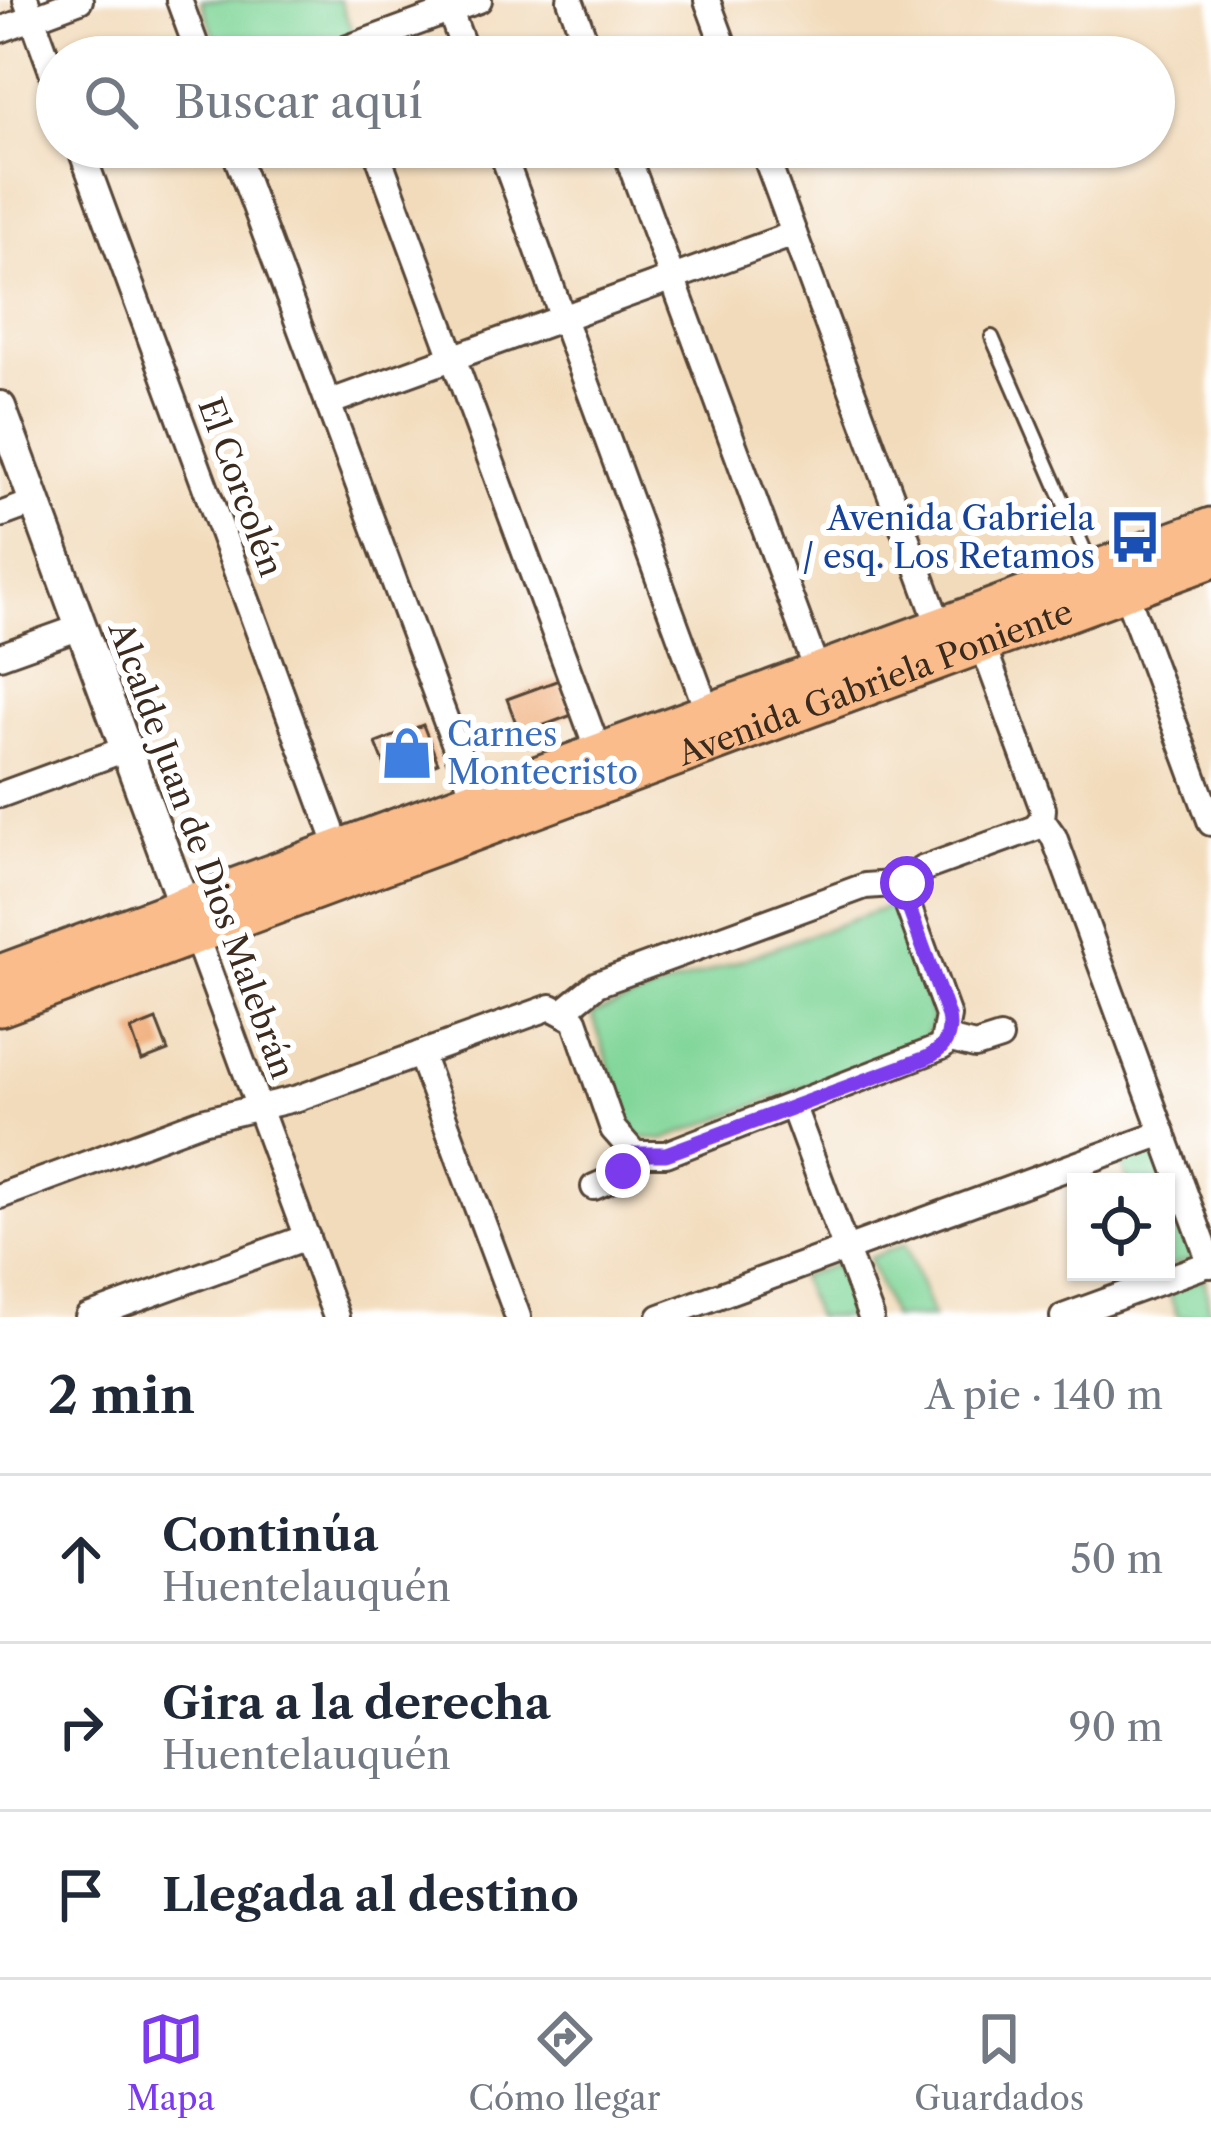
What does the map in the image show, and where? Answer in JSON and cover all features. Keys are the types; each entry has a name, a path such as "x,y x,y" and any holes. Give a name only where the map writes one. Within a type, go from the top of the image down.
{"main road":[{"name":"Avenida Gabriela Poniente","path":"0,975 189,921 982,643 1211,528"},
{"name":"Avenida Gabriela Poniente","path":"0,1006 339,850 599,753 940,628 1211,558"}],"street":[{"path":"0,30 29,9 80,0"},
{"path":"179,0 192,36"},
{"path":"384,36 478,0"},
{"path":"570,0 583,36"},
{"path":"707,0 720,36"},
{"path":"450,10 459,36"},
{"name":"El Corcolén","path":"88,168 339,850"},
{"path":"241,168 475,800"},
{"path":"383,168 599,753"},
{"path":"508,168 708,713"},
{"path":"632,168 818,673"},
{"path":"770,168 940,628"},
{"path":"328,403 794,234"},
{"name":"Alcalde Juan de Dios Malebrán","path":"0,407 336,1317"},
{"path":"0,515 35,502"},
{"path":"1109,581 1211,823"},
{"path":"0,656 81,627"},
{"path":"982,643 1043,809 1042,820 1054,838 1211,1264 1064,1317"},
{"path":"0,795 126,748"},
{"path":"565,1010 597,983 865,886 907,883 922,869 1042,820"},
{"path":"0,1196 202,1121 259,1107 544,1009 565,1010 575,1020 618,1139 635,1154 666,1154 926,1058 947,1039 948,1016 907,903 907,883"},
{"path":"947,1039 975,1046 1000,1038"},
{"path":"420,1054 518,1317"},
{"path":"793,1107 871,1317"},
{"path":"660,1317 1162,1133"},
{"path":"594,1187 616,1177 635,1154"},
{"path":"88,1317 128,1310 307,1237"}],"lane":[{"path":"992,337 1109,581"}],"green space":[{"path":"201,0 340,0 354,36 214,36"},
{"path":"893,905 933,1022 920,1044 663,1140 639,1137 628,1120 592,1014"},
{"path":"1157,1148 1166,1173 1125,1173 1121,1161"},
{"path":"1175,1198 1196,1257 1175,1265"},
{"path":"905,1244 933,1317 892,1317 869,1258"},
{"path":"837,1264 856,1317 815,1317 800,1277"},
{"path":"1204,1278 1211,1317 1178,1317 1168,1291"}],"building":[{"path":"559,680 572,715 520,734 507,699"},
{"name":"Carnes Montecristo","path":"423,725 438,763 391,781 376,743"},
{"path":"156,1020 168,1051 142,1061 131,1030"}],"place":[{"name":"Avenida Gabriela / esq. Los Retamos","path":"1135,537"},
{"name":"Carnes Montecristo","path":"407,753"}],"route":[{"path":"623,1171 635,1154 666,1154 926,1058 942,1047 950,1032 948,1016 907,903 907,883"}]}
